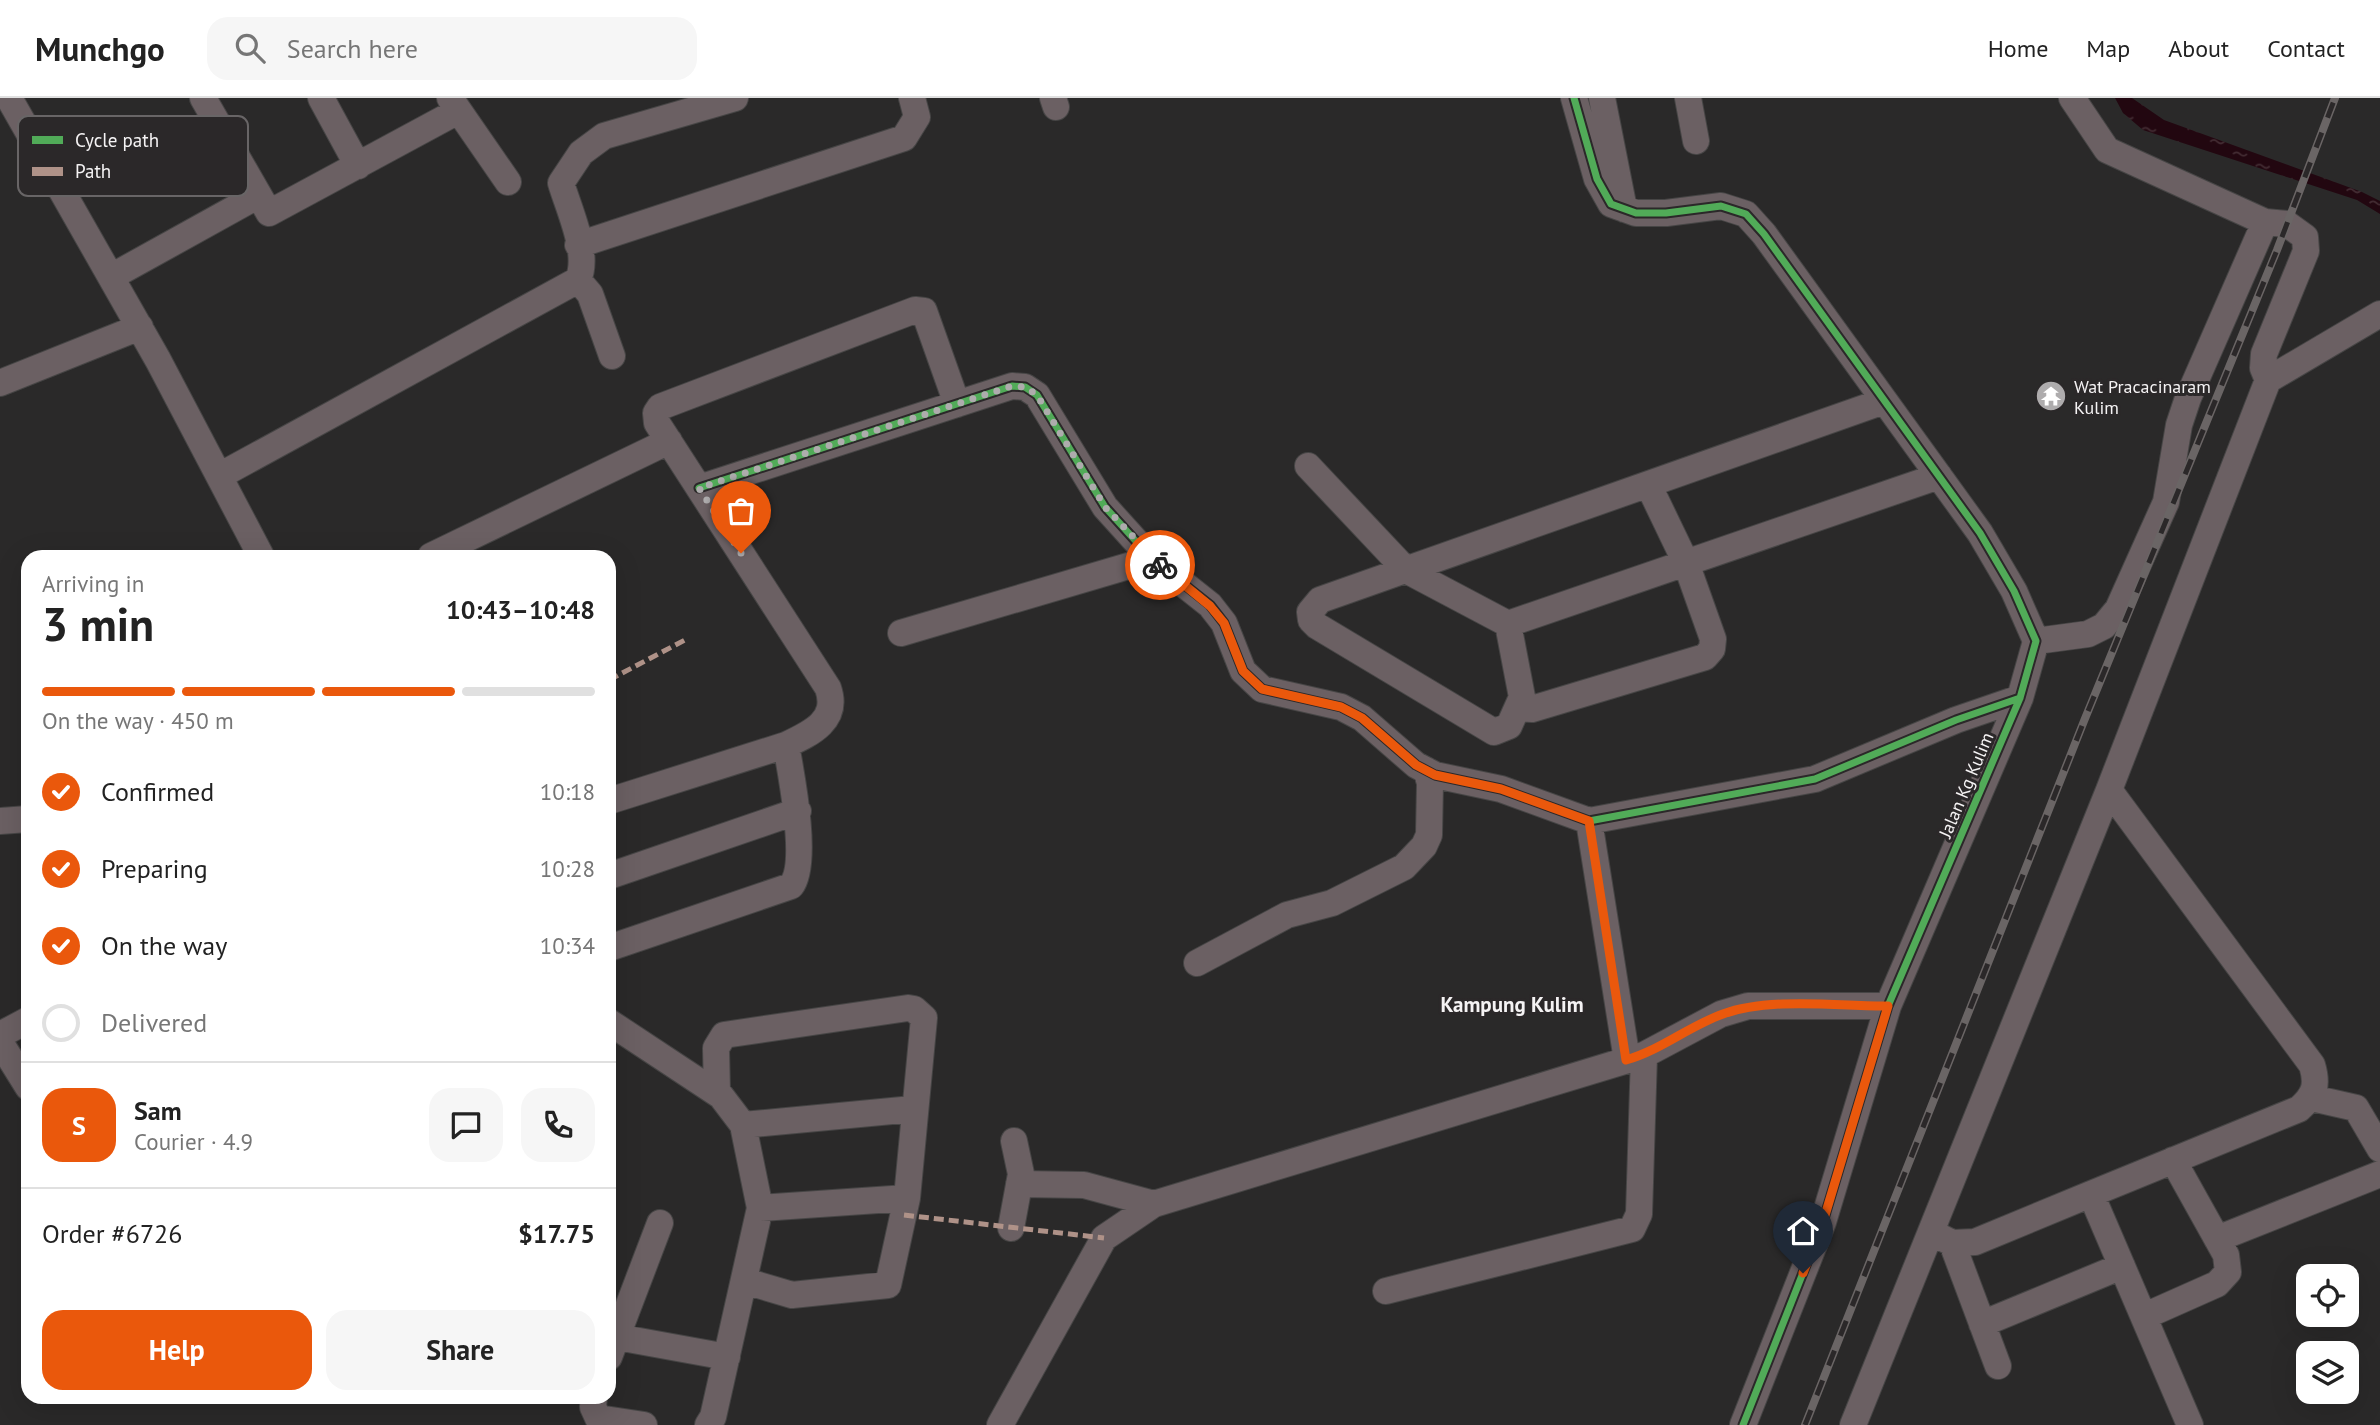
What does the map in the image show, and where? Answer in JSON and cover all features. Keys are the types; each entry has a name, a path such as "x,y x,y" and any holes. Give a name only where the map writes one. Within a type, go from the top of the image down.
{"street":[{"path":"9,98 19,116"},
{"path":"203,98 213,116"},
{"path":"321,98 358,166"},
{"path":"221,475 578,280 582,271 578,245 561,183 581,153 604,136 735,98"},
{"path":"1574,98 1597,179 1611,204 1636,213 1667,214 1721,206 1746,214 1987,544 2014,591 2036,641 2088,634 2104,626 2118,609 2166,502 2179,425 2189,398 2265,222"},
{"path":"1602,98 1624,209"},
{"path":"1688,98 1696,141"},
{"path":"2072,98 2107,150 2265,222 2287,224 2305,237 2306,251 2264,354 2263,368 2268,380"},
{"path":"248,180 269,213 358,166 454,104 508,182"},
{"path":"578,245 897,141 909,134 914,110"},
{"path":"65,196 221,475 258,550"},
{"path":"111,277 257,196"},
{"path":"578,280 590,294 612,356"},
{"path":"616,799 786,745 808,735 824,722 831,712 832,700 828,688 657,423 656,413 660,407 915,310 924,311 957,404"},
{"path":"1853,1425 1941,1238 2109,790 2268,380 2380,314"},
{"path":"0,383 140,327"},
{"path":"699,488 1012,386 1025,387 1037,395 1105,507 1152,559 1210,606 1224,623 1243,671 1262,689 1341,707 1362,718 1435,775 1501,789 1589,821 1815,779 1956,720 2020,698"},
{"path":"1508,624 1522,697 1505,730 1488,730 1311,620 1313,604 1320,600 1884,401"},
{"path":"443,550 669,441"},
{"path":"1308,466 1406,570 1508,624 1939,476"},
{"path":"1518,708 1532,709 1709,654 1713,639 1686,563 1649,486"},
{"path":"901,633 1152,559"},
{"name":"Jalan Kg Kulim","path":"1743,1425 1823,1222 1888,1006 2020,698 2036,641"},
{"path":"616,946 791,886 797,870 798,811 786,745"},
{"path":"1197,963 1287,915 1332,903 1404,867 1424,846 1429,835 1430,783 1426,770"},
{"path":"1941,1238 1975,1242 2298,1108 2312,1098 2317,1081 2312,1065 2109,790"},
{"path":"616,874 798,811"},
{"path":"0,821 21,820"},
{"path":"1386,1291 1632,1229 1639,1213 1635,1057 1589,821"},
{"path":"1000,1425 1104,1238 1154,1204 1635,1057 1721,1014 1748,1006 1888,1006"},
{"path":"717,1092 716,1048 724,1035 914,1009 923,1018 906,1198 888,1285 792,1294 745,1281"},
{"path":"0,1035 21,1024"},
{"path":"616,1027 717,1092 743,1125 760,1208 727,1357 708,1425"},
{"path":"0,1042 21,1076"},
{"path":"2312,1098 2356,1108 2380,1149"},
{"path":"743,1125 913,1108"},
{"path":"1011,1228 1021,1174 1014,1141"},
{"path":"2145,1316 2224,1279 2229,1263 2173,1160"},
{"path":"2217,1239 2380,1174"},
{"path":"1019,1184 1084,1185 1154,1204"},
{"path":"2091,1194 2190,1425"},
{"path":"760,1208 906,1198"},
{"path":"616,1339 660,1223"},
{"path":"1941,1238 1982,1324 1998,1366"},
{"path":"1982,1324 2122,1266"},
{"path":"616,1347 727,1357"},
{"path":"593,1404 598,1418 644,1425"}],"water":[{"path":"2115,98 2132,98 2164,120 2362,192 2380,201 2380,214 2357,200 2143,130 2123,113"}],"railway":[{"path":"1805,1425 2084,721 2277,250 2335,98"}],"marked path":[{"path":"616,676 685,640"},
{"path":"904,1215 1104,1238"}],"cycle path":[{"path":"1574,98 1597,179 1611,204 1636,213 1666,213 1721,206 1746,214 1764,234 1980,533 2014,591 2036,641 2020,698 1888,1006 1823,1222 1743,1425"},
{"path":"699,488 1012,386 1025,387 1037,395 1105,507 1152,559 1210,605 1224,623 1243,671 1262,689 1341,707 1362,718 1416,765 1435,775 1501,789 1589,821 1815,779 1956,720 2020,698"}],"way so far":[{"path":"741,553 699,488 1012,386 1025,387 1037,395 1105,507 1160,565"}],"place":[{"name":"Wat Pracacinaram Kulim","path":"2051,396"}],"district":[{"name":"Kampung Kulim","path":"1512,1004"}],"route":[{"path":"1160,565 1210,606 1224,623 1243,671 1262,689 1341,707 1362,718 1416,765 1435,775 1501,789 1589,821 1626,1060 1644,1055 1721,1014 1748,1006 1888,1006 1823,1222 1803,1273"}]}
